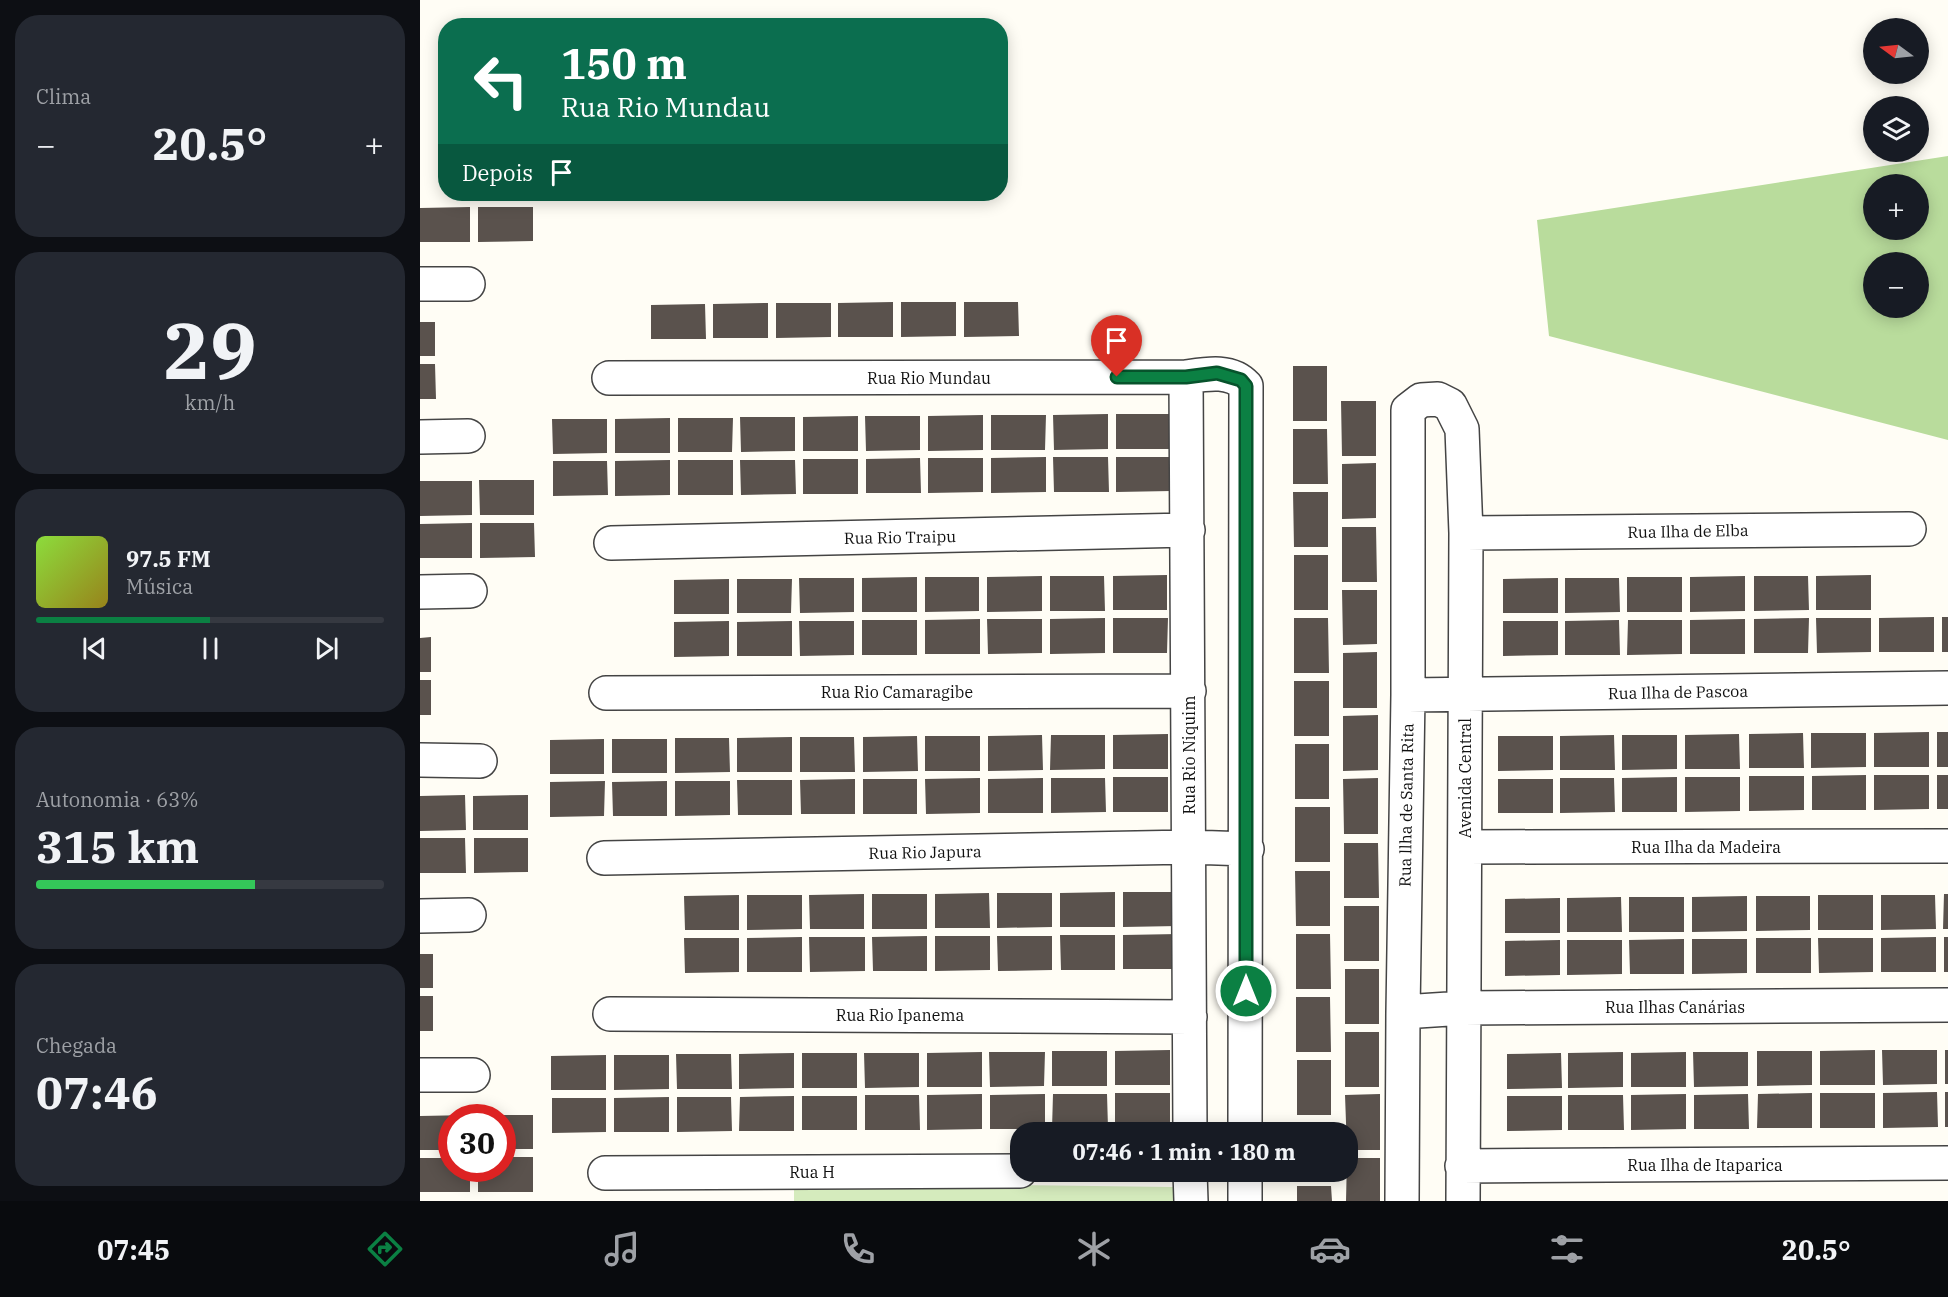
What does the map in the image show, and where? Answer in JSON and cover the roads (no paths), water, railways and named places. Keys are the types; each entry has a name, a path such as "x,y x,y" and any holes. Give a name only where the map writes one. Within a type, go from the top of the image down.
{"street":[{"path":"420,284 468,284"},
{"name":"Rua Rio Mundau","path":"609,378 1186,377 1217,373 1241,380 1246,386 1247,849"},
{"name":"Rua Rio Niquim","path":"1186,377 1190,1122"},
{"name":"Avenida Central","path":"1408,410 1421,400 1438,399 1450,405 1462,429 1466,533 1463,1201"},
{"name":"Rua llha de Santa Rita","path":"1402,1201 1408,695 1408,410"},
{"path":"420,437 468,436"},
{"name":"Rua Ilha de Elba","path":"1466,533 1909,529"},
{"name":"Rua Rio Traipu","path":"611,543 1188,530"},
{"path":"420,592 470,591"},
{"name":"Rua Ilha de Pascoa","path":"1408,695 1948,688"},
{"name":"Rua Rio Camaragibe","path":"606,693 1189,691"},
{"path":"420,760 480,761"},
{"name":"Rua Ilha da Madeira","path":"1465,847 1948,846"},
{"name":"Rua Rio Japura","path":"604,858 1190,847 1247,849"},
{"path":"1245,1122 1247,849"},
{"path":"420,916 469,915"},
{"name":"Rua Ilhas Canárias","path":"1403,1012 1464,1008 1948,1005"},
{"name":"Rua Rio Ipanema","path":"610,1014 1190,1017"},
{"path":"420,1075 473,1075"},
{"name":"Rua Ilha de Itaparica","path":"1462,1166 1948,1163"},
{"name":"Rua H","path":"604,1173 1010,1171"},
{"path":"1190,1182 1191,1201"},
{"path":"1245,1182 1245,1201"}]}
